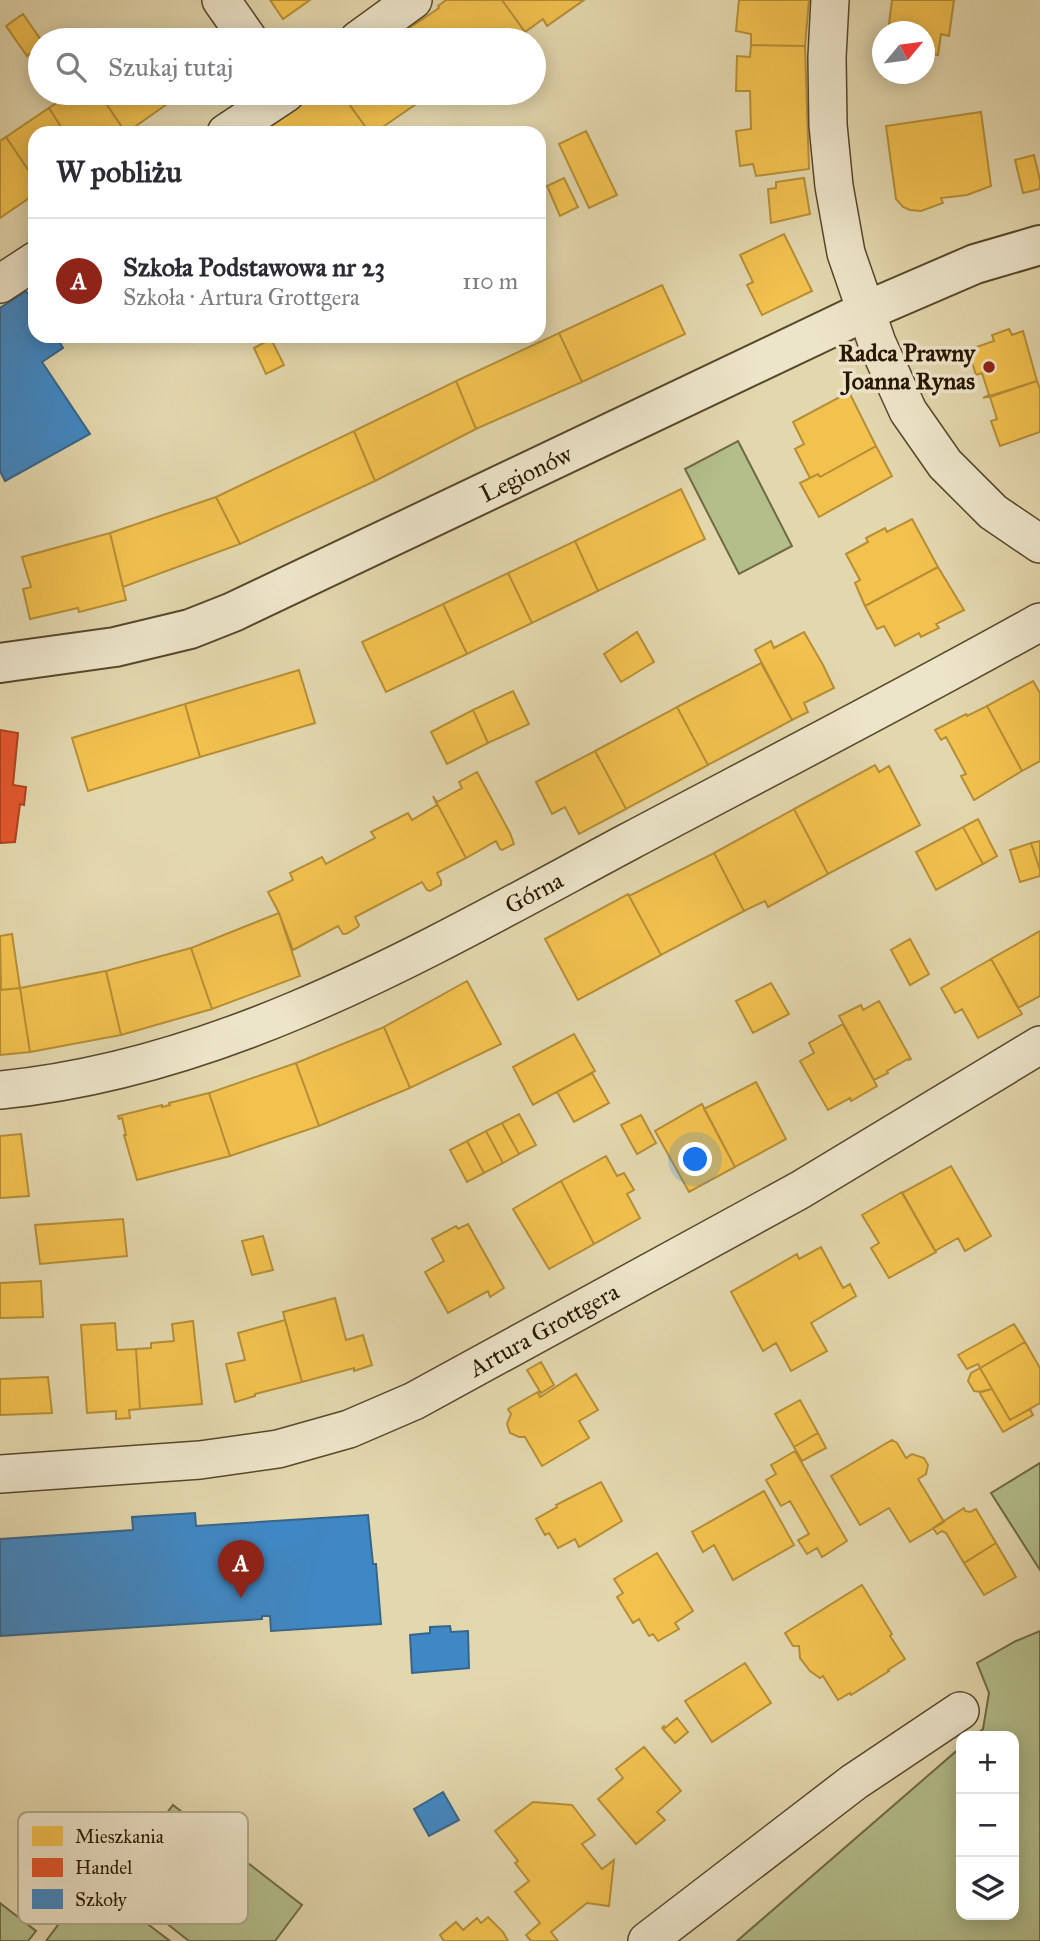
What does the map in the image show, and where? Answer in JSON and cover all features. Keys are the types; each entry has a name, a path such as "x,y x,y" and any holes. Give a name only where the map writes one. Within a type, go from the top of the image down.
{"street":[{"path":"221,0 241,28"},
{"path":"374,28 413,0"},
{"path":"830,0 827,85 834,186 846,253 877,343 908,411 946,464 993,512 1040,544"},
{"path":"236,126 268,105"},
{"name":"Legionów","path":"0,663 115,647 190,629 233,612 866,311 975,264 1040,245"},
{"path":"0,284 28,266"},
{"name":"Górna","path":"0,1090 101,1075 223,1039 316,1001 423,952 1040,622"},
{"name":"Artura Grottgera","path":"0,1474 200,1460 278,1449 349,1429 414,1401 800,1190 1040,1045"},
{"path":"648,1941 855,1782 960,1712"}],"green space":[{"path":"738,441 792,546 739,574 685,469"},
{"path":"1040,1463 1040,1570 991,1493"},
{"path":"1040,1631 1040,1941 737,1941 956,1751 956,1920 1019,1920 1019,1731 981,1731 989,1693 977,1663"},
{"path":"173,1805 182,1812 168,1812"},
{"path":"248,1863 302,1905 275,1941 189,1941 167,1924 248,1924"},
{"path":"0,1903 18,1917 18,1924 27,1924 36,1931 28,1941 0,1941"},
{"path":"59,1924 148,1924 170,1941 46,1941"}],"building: Mieszkania":[{"path":"270,0 310,0 283,19"},
{"path":"446,0 502,0 522,28 409,28 439,8"},
{"path":"502,0 584,0 547,26 543,19 531,28 522,28"},
{"path":"739,0 809,0 805,46 751,45 751,34 736,31"},
{"path":"892,0 954,0 949,36 941,34 938,55 935,55 935,21 889,21"},
{"path":"23,14 33,28 28,28 27,56 6,26"},
{"path":"751,45 805,46 809,169 756,176 753,164 740,166 736,131 751,129 750,91 736,91 737,56 750,57"},
{"path":"53,105 107,105 121,126 61,126 49,108"},
{"path":"107,105 166,105 136,126 121,126"},
{"path":"299,105 350,105 365,126 271,126 291,112 289,111"},
{"path":"350,105 415,105 384,126 365,126"},
{"path":"49,108 61,126 28,126 28,170 6,137"},
{"path":"981,112 991,186 967,195 941,198 943,203 921,211 903,207 896,199 886,126"},
{"path":"586,131 617,195 589,208 559,144"},
{"path":"6,137 28,170 28,199 0,218 0,141"},
{"path":"1034,155 1040,189 1023,193 1015,160"},
{"path":"564,178 578,207 560,216 547,186"},
{"path":"804,178 810,214 771,223 768,189 776,188 776,182"},
{"path":"784,234 812,291 762,315 747,285 753,282 740,255"},
{"path":"662,285 685,334 582,382 559,333"},
{"path":"1009,329 1012,335 1023,331 1037,381 983,398 989,395 982,373 976,375 968,350 994,341 992,335"},
{"path":"559,333 582,382 476,429 456,381 538,343 546,343 546,339"},
{"path":"263,343 273,343 284,365 266,374 254,348"},
{"path":"456,381 476,429 375,481 354,431"},
{"path":"1037,381 1040,389 1040,432 1000,446 991,421 997,419 990,397"},
{"path":"849,392 876,446 820,477 818,474 810,478 795,449 804,444 793,422"},
{"path":"354,431 375,481 240,544 216,497"},
{"path":"876,446 892,476 819,517 800,483 818,474 820,477"},
{"path":"681,489 705,539 598,591 575,541"},
{"path":"216,497 240,544 123,587 110,533"},
{"path":"912,519 938,567 865,606 855,583 860,580 846,554 868,542 866,538 885,528 887,532"},
{"path":"110,533 126,600 79,612 78,608 30,619 23,589 31,587 22,557"},
{"path":"575,541 598,591 532,623 508,573"},
{"path":"938,567 964,610 936,624 939,628 921,637 919,633 895,646 884,626 877,629 865,606"},
{"path":"508,573 532,623 467,654 443,604"},
{"path":"443,604 467,654 386,692 362,642"},
{"path":"637,632 654,662 621,682 604,654"},
{"path":"804,632 834,688 804,703 808,712 792,720 755,650 771,641 774,648"},
{"path":"761,663 792,720 708,765 677,707"},
{"path":"299,670 315,723 200,757 185,704"},
{"path":"1033,681 1040,693 1040,761 1022,771 987,706"},
{"path":"513,691 529,724 488,743 473,710"},
{"path":"185,704 200,757 88,791 72,738"},
{"path":"987,706 1022,771 974,800 961,776 966,774 946,737 941,740 935,730"},
{"path":"677,707 708,765 626,809 595,751"},
{"path":"473,710 488,743 447,764 431,732"},
{"path":"595,751 626,809 579,834 565,807 552,814 536,782"},
{"path":"875,765 879,772 889,766 920,825 828,874 794,809"},
{"path":"477,772 514,844 502,850 496,841 466,858 433,796 437,802 462,788 459,782"},
{"path":"433,796 466,858 437,873 441,885 430,891 422,882 355,917 358,927 346,934 343,934 338,926 293,950 268,892 293,880 290,873 322,857 326,864 375,838 371,832 408,813 412,820 437,805"},
{"path":"794,809 828,874 768,907 765,901 744,911 714,853"},
{"path":"978,819 997,856 983,864 963,827"},
{"path":"963,827 983,864 936,890 916,852"},
{"path":"1040,841 1040,870 1031,843"},
{"path":"1031,843 1040,876 1020,882 1010,850"},
{"path":"714,853 744,911 661,955 629,896"},
{"path":"628,894 661,955 578,1000 545,939"},
{"path":"279,913 300,976 212,1009 191,948"},
{"path":"1040,931 1040,996 1018,1008 991,959"},
{"path":"12,934 20,988 1,990 0,936"},
{"path":"910,939 929,974 910,985 891,950"},
{"path":"191,948 212,1009 121,1035 106,971"},
{"path":"991,959 1022,1014 978,1038 962,1009 955,1013 941,988"},
{"path":"106,971 121,1035 30,1052 20,988"},
{"path":"0,981 1,990 20,988 30,1052 0,1055"},
{"path":"467,981 501,1044 410,1088 384,1027"},
{"path":"771,983 789,1014 753,1033 736,1001"},
{"path":"879,1001 911,1059 874,1080 839,1016 861,1005 863,1010"},
{"path":"843,1024 877,1086 828,1110 800,1061 814,1053 809,1043"},
{"path":"384,1027 410,1088 319,1126 296,1063"},
{"path":"574,1034 595,1071 533,1105 513,1067"},
{"path":"296,1063 319,1126 230,1156 209,1093"},
{"path":"592,1073 609,1103 574,1122 557,1092"},
{"path":"756,1082 786,1139 735,1167 704,1109"},
{"path":"209,1093 230,1156 137,1180 122,1118 119,1119 118,1116"},
{"path":"702,1104 735,1167 689,1192 655,1131"},
{"path":"519,1114 536,1145 519,1154 502,1123"},
{"path":"641,1115 656,1143 637,1154 621,1125"},
{"path":"502,1123 519,1154 503,1163 486,1131"},
{"path":"486,1131 503,1163 484,1173 467,1141"},
{"path":"21,1134 29,1196 0,1198 0,1136"},
{"path":"467,1141 484,1173 467,1182 450,1150"},
{"path":"606,1156 617,1176 624,1173 634,1190 627,1194 640,1218 594,1244 561,1181"},
{"path":"951,1166 991,1236 965,1251 958,1238 935,1251 902,1193"},
{"path":"561,1181 594,1244 549,1269 513,1209"},
{"path":"902,1192 936,1252 889,1278 871,1248 879,1243 862,1215"},
{"path":"123,1219 127,1256 40,1264 35,1225"},
{"path":"468,1224 504,1288 490,1297 488,1291 448,1313 425,1272 444,1261 432,1239 456,1226 458,1229"},
{"path":"263,1236 273,1270 252,1275 242,1241"},
{"path":"821,1247 843,1288 850,1284 856,1296 811,1323 827,1351 791,1371 776,1343 763,1351 731,1292 797,1254 799,1259"},
{"path":"41,1281 43,1317 0,1318 0,1283"},
{"path":"335,1298 346,1340 363,1335 372,1365 302,1382 283,1312"},
{"path":"285,1320 302,1382 235,1402 226,1364 245,1360 238,1333"},
{"path":"193,1321 202,1404 140,1409 136,1349 151,1348 151,1343 174,1341 172,1324"},
{"path":"115,1323 117,1350 136,1349 140,1409 129,1410 130,1418 116,1419 116,1411 87,1413 81,1325"},
{"path":"1014,1324 1025,1342 980,1368 978,1364 967,1369 958,1355"},
{"path":"1025,1342 1040,1368 1040,1403 1010,1420 980,1368"},
{"path":"541,1362 554,1385 541,1393 527,1370"},
{"path":"980,1368 992,1389 974,1391 968,1381 971,1373"},
{"path":"576,1374 598,1410 579,1421 589,1438 542,1466 525,1437 510,1433 507,1424 511,1414 508,1409 538,1392 540,1397"},
{"path":"48,1377 52,1413 0,1415 0,1379"},
{"path":"992,1389 1010,1420 1030,1409 1033,1415 1003,1432 979,1392"},
{"path":"800,1400 818,1433 794,1447 775,1414"},
{"path":"818,1433 826,1448 802,1461 794,1447"},
{"path":"892,1440 897,1443 906,1458 912,1454 924,1458 928,1465 926,1474 918,1479 944,1522 910,1542 889,1508 860,1525 831,1476"},
{"path":"795,1451 847,1541 822,1557 817,1548 807,1554 798,1540 809,1534 790,1501 781,1506 766,1480 776,1474 771,1465"},
{"path":"601,1482 622,1521 579,1547 575,1539 558,1548 549,1533 545,1535 536,1519 557,1507 556,1505"},
{"path":"764,1491 794,1545 733,1580 714,1545 703,1552 692,1532"},
{"path":"964,1508 970,1512 976,1509 996,1543 964,1563 946,1533 942,1531 937,1534 933,1528"},
{"path":"996,1543 1016,1577 984,1595 964,1563"},
{"path":"657,1553 693,1611 675,1623 679,1629 658,1641 653,1634 649,1636 639,1619 633,1623 617,1597 623,1593 614,1579"},
{"path":"862,1585 905,1659 851,1695 850,1693 838,1700 823,1676 820,1678 810,1671 800,1658 799,1646 793,1646 785,1633"},
{"path":"745,1663 771,1703 712,1742 685,1701"},
{"path":"677,1718 688,1732 675,1743 662,1728"},
{"path":"644,1747 681,1791 657,1812 665,1820 636,1844 598,1799 623,1778 616,1769"},
{"path":"533,1802 572,1805 595,1835 582,1844 602,1869 614,1860 609,1906 587,1903 551,1932 558,1941 531,1941 526,1935 540,1923 515,1892 529,1881 515,1863 518,1861 495,1831"},
{"path":"488,1917 508,1941 444,1941 440,1935 456,1922 463,1930 477,1918 481,1923"}],"building: Handel":[{"path":"0,730 18,733 13,785 26,787 24,805 20,804 15,842 0,843"}],"building: Szkoły":[{"path":"26,291 28,343 60,343 63,348 42,362 90,434 5,481 0,471 0,308"},
{"path":"195,1513 196,1526 368,1515 373,1564 376,1564 381,1624 271,1631 270,1616 262,1616 262,1619 0,1636 0,1539 133,1530 132,1517"},
{"path":"450,1626 451,1632 468,1631 469,1668 412,1673 410,1635 430,1633 430,1627"},
{"path":"443,1792 459,1820 429,1836 414,1809"}],"place":[{"name":"Radca Prawny Joanna Rynas","path":"989,367"},
{"name":"Szkoła Podstawowa nr 23","path":"241,1598"}]}
